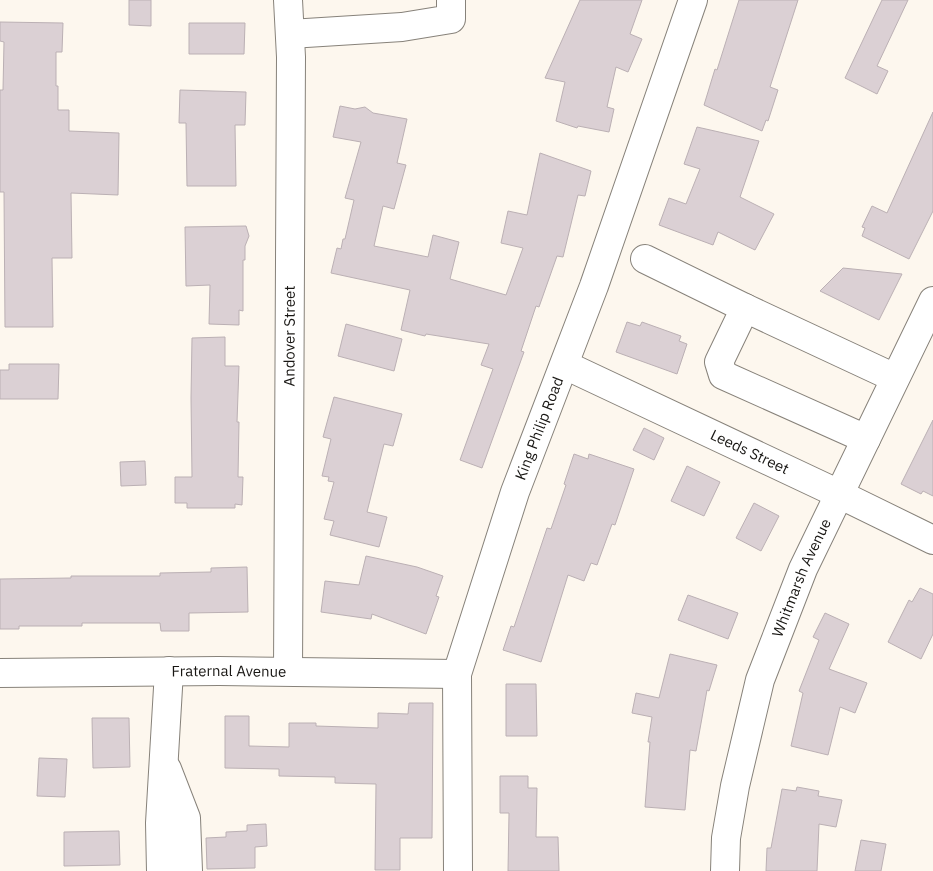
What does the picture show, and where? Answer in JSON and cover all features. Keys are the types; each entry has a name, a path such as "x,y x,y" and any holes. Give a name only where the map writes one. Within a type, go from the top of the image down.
{"street":[{"name":"Andover Street","path":"288,0 290,34 288,671"},
{"path":"290,34 402,27 451,19 451,0"},
{"name":"King Philip Road","path":"458,871 458,674 516,492 565,365 693,0"},
{"path":"645,259 895,378"},
{"name":"Whitmarsh Avenue","path":"725,871 726,838 730,814 760,680 804,569 933,302"},
{"path":"745,308 719,362 723,375 866,439"},
{"name":"Leeds Street","path":"565,365 933,540"},
{"path":"161,871 160,822 169,671"},
{"name":"Fraternal Avenue","path":"0,673 288,671 458,674"},
{"path":"164,760 186,818 188,871"}],"building":[{"path":"129,0 151,0 151,26 129,25"},
{"path":"580,0 642,0 630,34 642,39 628,72 616,67 607,107 614,109 609,132 578,126 577,128 556,121 565,82 545,78"},
{"path":"739,0 798,0 770,87 778,90 768,121 766,120 762,131 704,105"},
{"path":"882,0 908,0 877,66 888,71 877,94 845,78"},
{"path":"0,22 63,23 62,52 56,52 58,110 69,110 69,131 119,133 118,195 71,193 72,258 52,258 53,327 5,327 4,192 0,192 0,90 3,90 4,42 0,41"},
{"path":"189,23 245,23 244,54 189,54"},
{"path":"180,90 246,92 245,125 235,125 236,186 187,186 186,123 179,123"},
{"path":"340,106 355,109 365,107 373,113 407,119 397,163 406,165 394,209 383,206 374,246 428,257 433,235 459,242 450,279 506,295 523,248 501,243 508,211 527,215 540,153 591,171 585,196 578,195 563,257 557,256 539,307 536,306 521,351 524,352 482,468 460,460 493,369 481,365 489,344 426,334 425,336 401,330 410,290 331,273 337,248 341,249 343,239 345,239 354,200 345,198 361,142 333,137"},
{"path":"933,112 933,211 909,259 862,236 865,228 862,227 872,206 887,213"},
{"path":"697,127 759,141 740,197 774,214 755,250 718,232 713,245 659,225 669,198 686,204 700,169 684,164"},
{"path":"246,226 249,236 245,246 245,260 243,260 243,311 239,310 239,325 209,324 210,285 186,286 185,227"},
{"path":"843,268 902,274 879,320 820,291"},
{"path":"627,322 640,326 642,322 681,336 679,341 687,344 677,374 616,352"},
{"path":"346,324 402,339 394,371 338,356"},
{"path":"225,337 225,366 239,366 238,477 243,477 242,505 235,504 235,508 187,508 187,503 175,503 175,477 192,477 192,338"},
{"path":"9,364 59,364 58,399 0,399 0,370 9,370"},
{"path":"334,397 402,414 393,446 384,444 367,512 387,517 379,547 330,535 334,521 324,519 334,482 328,481 329,477 322,476 331,439 323,437"},
{"path":"933,420 933,496 923,491 921,494 901,484"},
{"path":"644,428 664,438 654,460 633,450"},
{"path":"574,454 588,459 589,454 634,469 615,525 612,524 597,565 591,563 584,581 568,575 541,662 503,650 511,626 514,627 547,528 551,529"},
{"path":"145,461 146,485 121,486 120,462"},
{"path":"687,466 720,482 704,516 671,501"},
{"path":"754,503 779,516 761,551 736,538"},
{"path":"366,556 417,567 443,576 436,596 439,597 426,634 372,614 371,619 321,612 325,581 359,585"},
{"path":"247,567 248,612 189,613 189,631 161,631 160,623 82,623 82,626 19,626 19,629 0,629 0,579 71,578 71,576 160,576 160,573 211,572 211,568"},
{"path":"920,588 933,594 933,634 921,659 888,642 909,600 912,602"},
{"path":"688,595 738,613 728,639 678,620"},
{"path":"825,613 849,624 829,669 867,683 855,713 840,707 828,755 791,746 803,693 799,691 819,640 813,637"},
{"path":"670,654 717,665 709,691 707,690 696,751 690,750 685,810 645,807 650,742 648,742 652,717 632,713 636,693 659,698"},
{"path":"506,684 536,684 537,736 506,736"},
{"path":"409,703 433,703 432,838 400,838 400,870 375,870 376,784 335,783 335,777 279,776 279,769 225,768 225,716 249,716 249,746 289,747 289,723 316,723 316,726 378,728 378,713 408,714"},
{"path":"92,718 129,718 130,767 93,768"},
{"path":"39,758 67,759 65,797 37,796"},
{"path":"500,776 528,776 528,788 537,788 536,837 558,837 559,871 508,871 509,813 500,813"},
{"path":"797,787 819,791 818,796 842,800 836,827 819,824 817,871 766,871 767,848 771,848 782,789 796,791"},
{"path":"266,824 267,846 255,847 255,868 207,869 206,838 226,837 226,832 247,831 247,825"},
{"path":"119,831 120,865 64,866 64,832"},
{"path":"861,840 886,844 881,871 855,871"}]}
